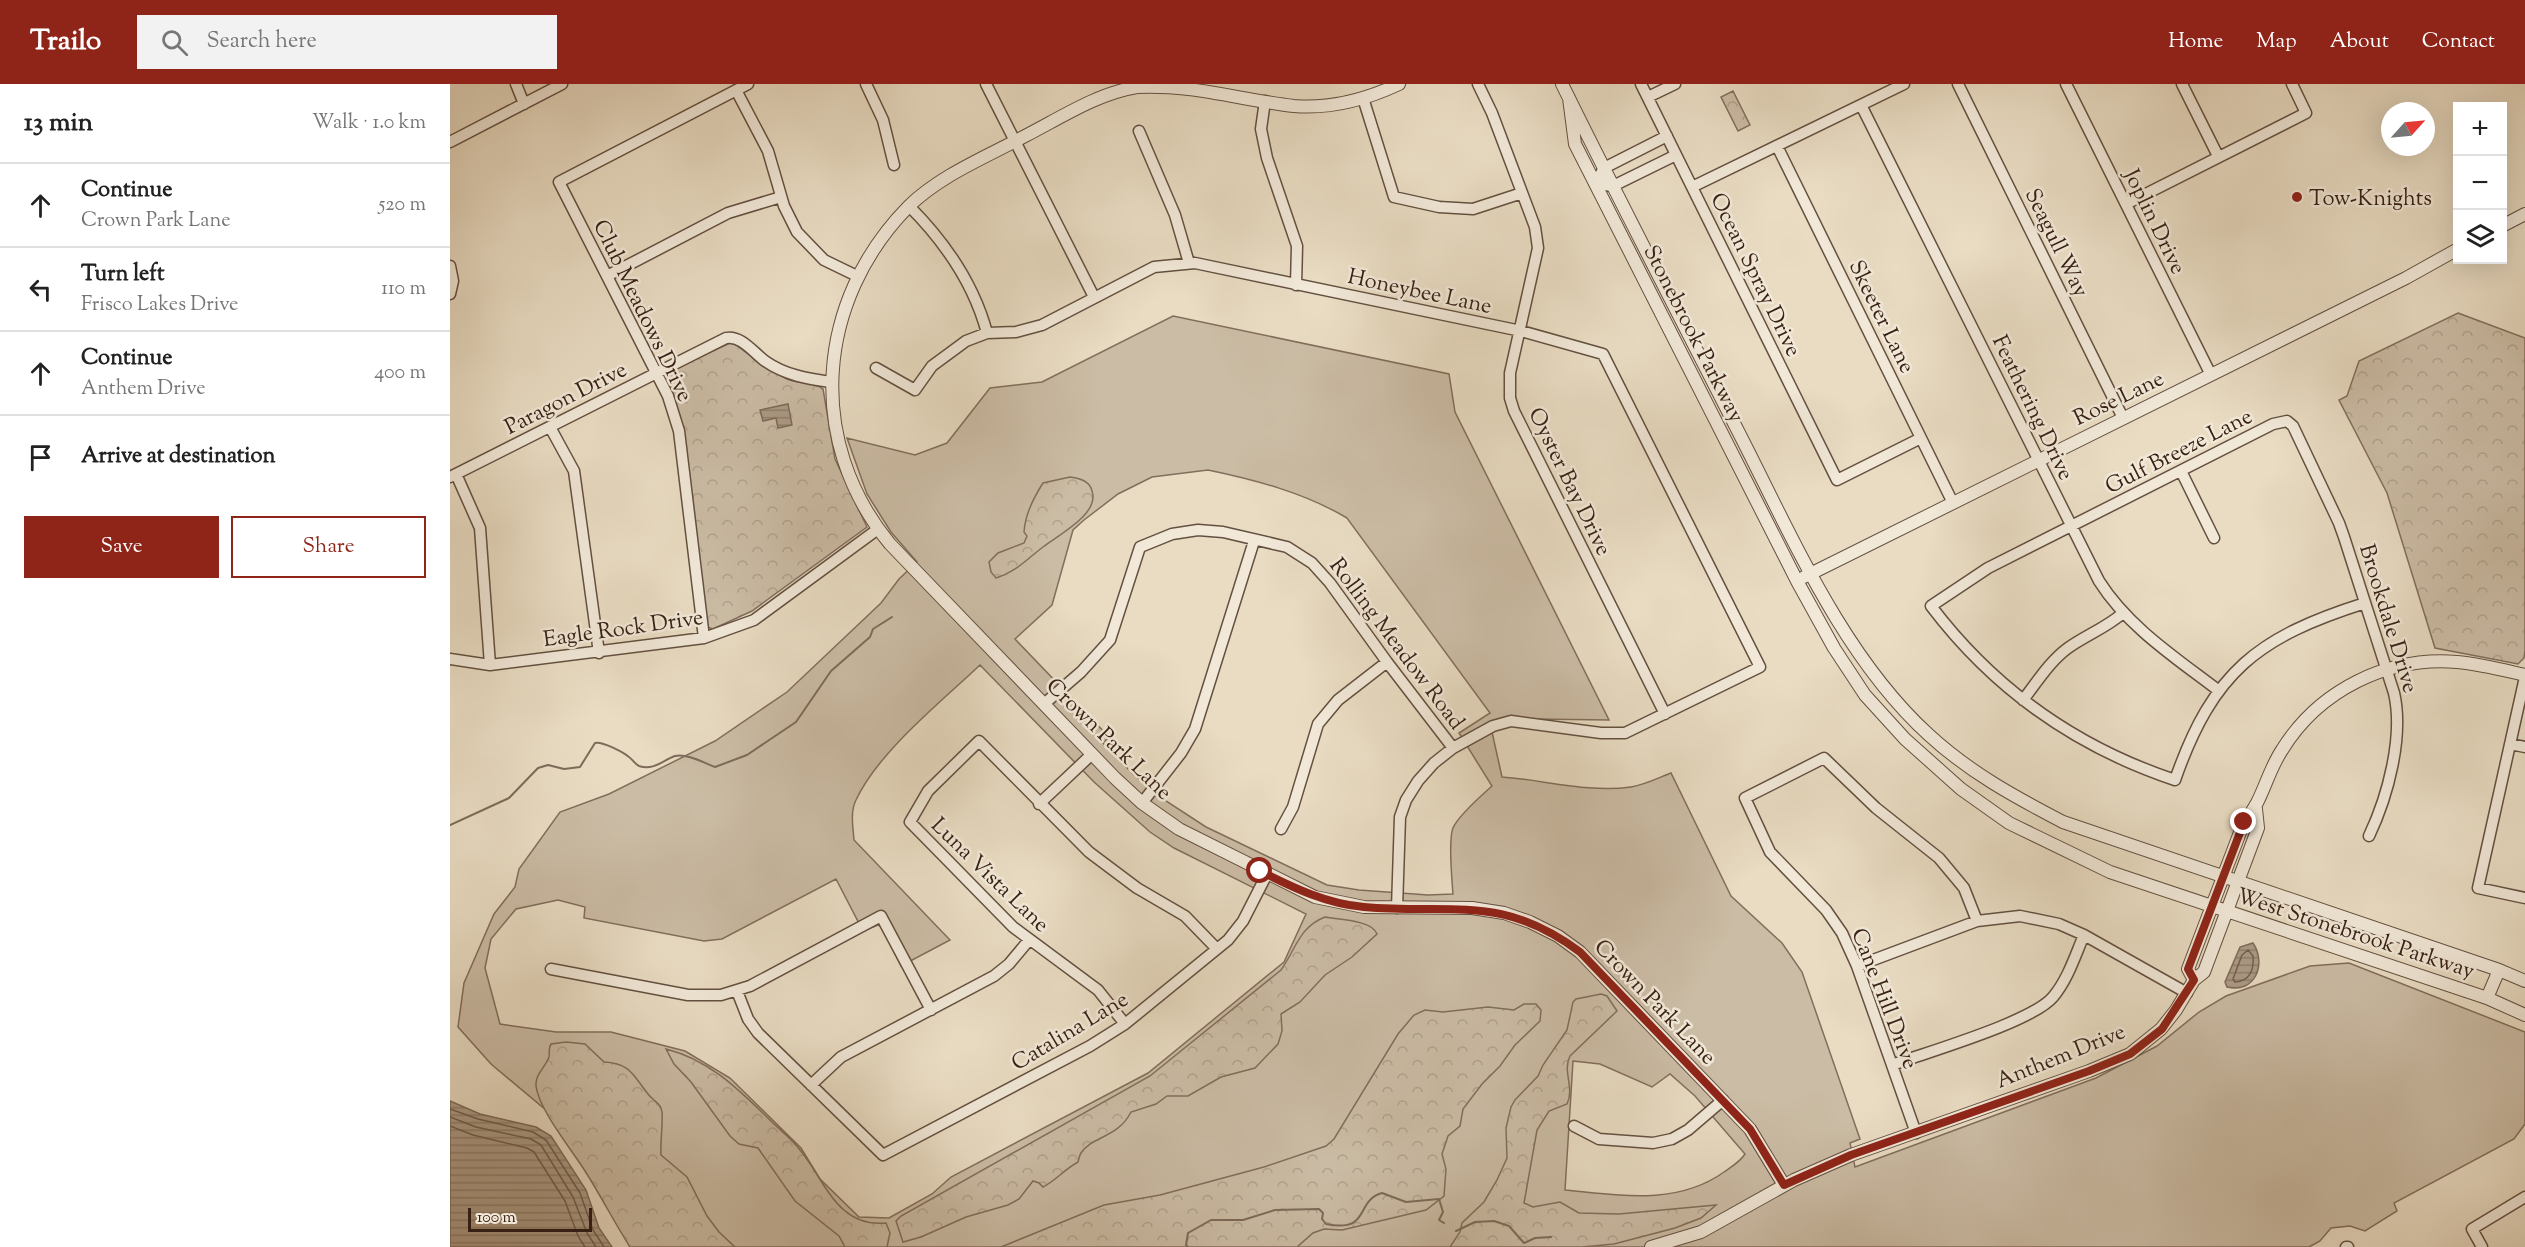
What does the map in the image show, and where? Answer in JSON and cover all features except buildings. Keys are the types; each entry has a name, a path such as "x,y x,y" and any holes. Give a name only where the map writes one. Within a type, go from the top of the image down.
{"street":[{"path":"516,84 524,104"},
{"path":"450,142 562,84"},
{"path":"748,84 736,90 768,152 792,224 809,247 832,265 857,276"},
{"path":"866,84 883,120 894,165"},
{"path":"986,84 1094,297"},
{"name":"Crown Park Lane","path":"1399,84 1363,98 1323,106 1295,106 1176,84 1114,88 1101,98 947,178 909,206 881,238 857,276 843,310 831,382 836,431 843,456 855,489 878,529 1091,755 1142,803 1179,829 1315,897 1364,907 1472,909 1504,914 1530,922 1558,936 1580,952 1750,1129 1784,1185"},
{"name":"Oyster Bay Drive","path":"1478,84 1492,113 1535,227 1538,248 1510,374 1510,398 1514,411 1665,714"},
{"name":"Stonebrook Parkway","path":"1562,84 1811,574"},
{"name":"Ocean Spray Drive","path":"1641,84 1837,480 1922,438"},
{"path":"1648,97 1675,84"},
{"path":"1692,187 1904,84"},
{"name":"Seagull Way","path":"1958,84 2123,418"},
{"name":"Joplin Drive","path":"2066,84 2211,375"},
{"path":"2182,84 2218,156"},
{"path":"2126,204 2306,113 2292,84"},
{"name":"Club Meadows Drive","path":"704,638 679,431 668,396 559,182 736,90"},
{"path":"1363,98 1394,197 1439,207 1473,209 1522,193"},
{"name":"Stonebrook Parkway","path":"1569,98 1575,144 1797,581"},
{"path":"1265,101 1261,129 1267,158 1297,246 1296,285"},
{"name":"Feathering Drive","path":"1861,105 2099,581 2123,613 2219,691"},
{"path":"1139,131 1175,215 1189,263"},
{"path":"1667,136 1604,168 1595,184 1613,186 1676,155"},
{"name":"Skeeter Lane","path":"1777,146 1953,503"},
{"path":"607,276 728,213 781,196"},
{"path":"909,206 938,237 964,276 980,307 987,333"},
{"path":"2507,223 2525,214"},
{"name":"Rose Lane","path":"1797,581 2406,278 2453,251"},
{"name":"Honeybee Lane","path":"876,368 915,390 932,366 966,341 987,333 1016,332 1042,325 1154,267 1189,263 1521,332 1603,354 1760,667 1665,714"},
{"path":"450,266 453,280 450,294"},
{"name":"Paragon Drive","path":"453,476 657,371 731,337 737,338 766,362 785,372 831,382"},
{"name":"Gulf Breeze Lane","path":"2023,700 1974,656 1931,606 1979,573 2273,424 2287,421"},
{"name":"Brookdale Drive","path":"2287,421 2293,426 2334,509 2398,709 2398,734 2379,814 2369,836"},
{"path":"550,427 574,471 599,653"},
{"path":"2181,471 2214,538"},
{"path":"453,476 480,528 490,665"},
{"name":"Eagle Rock Drive","path":"450,659 490,665 704,638 754,620 878,529"},
{"name":"Rolling Meadow Road","path":"1044,705 1081,672 1110,640 1140,547 1172,534 1198,530 1223,531 1254,541 1287,547 1312,563 1330,583 1453,748"},
{"path":"1142,803 1181,753 1195,729 1254,541"},
{"name":"West Stonebrook Parkway","path":"1811,574 1875,676 1929,735 1976,773 2015,797 2063,822 2499,970 2525,981"},
{"name":"West Stonebrook Parkway","path":"1797,581 1834,648 1865,695 1905,739 1961,789 2009,823 2110,873 2487,998 2525,1015"},
{"path":"2123,613 2061,654 2023,700 2055,724 2099,749 2175,780 2195,728 2219,691 2246,662 2279,638 2315,620 2365,603"},
{"name":"Anthem Drive","path":"2194,980 2188,969 2244,822 2256,809 2274,762 2288,739 2306,718 2326,700 2349,685 2386,669 2416,663 2446,661 2470,663 2525,676"},
{"path":"1281,829 1293,807 1318,724 1338,700 1387,662"},
{"path":"2525,676 2478,888 2525,898"},
{"path":"1397,908 1400,817 1406,800 1418,781 1434,763 1453,748 1493,726 1511,721 1601,733 1625,733 1665,714"},
{"name":"Luna Vista Lane","path":"1040,804 979,741 928,791 910,822 991,906 1029,940 1098,990 1125,1024"},
{"path":"2510,744 2525,747"},
{"path":"1091,755 1040,804 1089,852 1137,888 1185,916 1217,949"},
{"name":"Cane Hill Drive","path":"1916,1133 1857,966 1842,933 1826,910 1770,852 1745,798 1824,758 1876,808 1939,858 1964,888 1977,921"},
{"name":"Anthem Drive","path":"1651,1247 1701,1232 1784,1185 1851,1155 2089,1071 2130,1054 2162,1029 2194,980 2204,972 2258,828 2256,809"},
{"name":"Catalina Lane","path":"811,1085 883,1155 1090,1046 1125,1024 1233,934 1243,921 1267,874"},
{"path":"551,969 697,996 721,995 737,991 881,916 931,1010"},
{"path":"1857,966 1977,921 2020,916 2059,924 2084,935 2187,993"},
{"path":"1892,1065 2024,1017 2052,998 2069,973 2084,935"},
{"path":"737,991 748,1019 758,1033 811,1085 841,1057 994,976 1009,964 1029,940"},
{"path":"2487,998 2499,970"},
{"path":"1574,1126 1599,1139 1653,1143 1672,1139 1688,1130 1723,1100"},
{"path":"2481,1247 2472,1229 2525,1197"}],"green space":[{"path":"1733,91 1750,125 1738,131 1721,97"},
{"path":"2458,313 2525,338 2525,650 2524,658 2518,664 2435,648 2387,493 2339,400 2347,396 2359,361"},
{"path":"1173,316 1449,374 1455,412 1609,720 1533,719 1490,723 1502,777 1583,787 1615,788 1641,785 1671,773 1731,896 1782,943 1802,972 1860,1139 1850,1143 1855,1167 2096,1078 2157,1046 2199,1012 2226,996 2310,966 2349,963 2525,1032 2525,1124 2514,1139 2394,1203 2397,1211 2365,1231 2350,1226 2331,1228 2320,1241 2309,1247 685,1247 620,1172 491,1064 458,1027 464,983 494,914 515,887 519,869 560,812 609,794 715,741 787,692 881,603 899,579 917,562 891,532 867,494 847,438 915,455 947,443 990,388 1042,382","holes":["1208,470 1280,488 1314,501 1347,518 1490,713 1459,733 1492,786 1465,812 1453,828 1451,850 1453,894 1428,895 1359,890 1327,885 1206,827 1166,801 1133,774 1103,743 1109,737 1015,639 1052,605 1073,530 1084,520 1118,494 1152,477","980,665 1094,782 1150,832 1174,848 1306,914 1284,962 1148,1073 951,1177 932,1194 889,1218 859,1217 820,1179 801,1148 730,1078 685,1051 611,1032 556,1032 500,1024 485,968 491,939 516,909 558,900 585,907 584,918 704,941 722,939 836,879 863,931 878,925 882,927 901,966 950,940 854,840 852,815 856,800 880,763 912,728","1573,1061 1600,1064 1652,1087 1670,1074 1695,1096 1745,1154 1724,1172 1706,1183 1687,1190 1647,1196 1565,1190"]},
{"path":"732,342 787,379 819,386 823,389 835,459 867,527 752,611 713,629 707,627 680,417 666,377 668,372"},
{"path":"1070,477 1084,481 1091,488 1093,500 1090,508 1076,523 1021,565 996,578 991,572 989,562 998,553 1024,543 1027,536 1024,532 1028,512 1043,483"},
{"path":"1325,917 1362,923 1374,929 1377,934 1352,957 1325,975 1300,1002 1281,1014 1282,1031 1278,1044 1255,1068 1221,1077 1188,1096 1167,1096 1156,1104 1131,1112 1119,1127 1086,1147 1080,1154 1078,1162 1043,1187 1033,1181 1019,1199 1008,1205 966,1217 921,1237 903,1242 896,1221 901,1216 1150,1076 1281,970 1299,939 1316,921"},
{"path":"1601,994 1607,996 1617,1011 1570,1056 1567,1068 1569,1098 1567,1104 1549,1111 1537,1130 1524,1203 1533,1207 1560,1202 1579,1213 1619,1214 1716,1205 1701,1218 1675,1228 1614,1244 1582,1247 1450,1247 1460,1232 1462,1223 1484,1202 1497,1180 1507,1158 1506,1128 1511,1107 1538,1076 1567,1030 1573,1002 1576,999"},
{"path":"1524,1004 1536,1004 1541,1010 1540,1021 1515,1045 1463,1109 1460,1126 1448,1136 1442,1154 1446,1169 1444,1196 1426,1210 1342,1230 1324,1229 1313,1233 1297,1247 1001,1247 1104,1205 1160,1195 1264,1167 1326,1146 1334,1139 1398,1034 1414,1015 1425,1010 1443,1012 1488,1007 1514,1010"},
{"path":"566,1042 585,1044 604,1062 626,1068 658,1104 662,1112 661,1155 687,1177 707,1216 719,1232 735,1247 630,1247 585,1171 549,1118 538,1096 536,1082 549,1057 551,1044"},
{"path":"666,1049 710,1068 735,1087 790,1138 834,1200 844,1210 855,1218 869,1223 886,1223 890,1233 887,1247 845,1247 839,1236 795,1201 758,1148 739,1144 730,1136 691,1082 674,1064"}],"water":[{"path":"788,404 792,425 778,428 776,418 763,421 760,410"},
{"path":"2253,943 2259,960 2256,975 2245,986 2227,987 2225,982 2240,947"},
{"path":"450,1101 480,1114 536,1127 551,1136 586,1190 599,1228 612,1247 450,1247"}],"waterway":[{"path":"450,825 509,798 538,768 548,765 564,769 580,767 595,743 617,750 644,767 654,766 680,755 715,767 747,755 796,722 831,671 870,637 873,629 892,617"},
{"path":"1188,1247 1186,1245 1188,1233 1211,1220 1243,1220 1275,1210 1319,1209 1323,1213 1322,1219 1326,1224 1340,1226 1350,1224 1357,1220 1373,1197 1382,1193 1406,1202 1439,1199 1443,1212 1439,1220 1444,1223"},
{"path":"1456,1231 1475,1222 1494,1221 1509,1226 1524,1243 1535,1238 1551,1237"}],"place":[{"name":"Tow-Knights","path":"2297,197"}],"route":[{"path":"1260,871 1315,897 1341,904 1364,907 1472,909 1504,914 1530,922 1558,936 1580,952 1750,1129 1784,1185 1806,1173 1851,1155 2089,1071 2130,1054 2162,1029 2194,980 2188,969 2244,822"}]}
